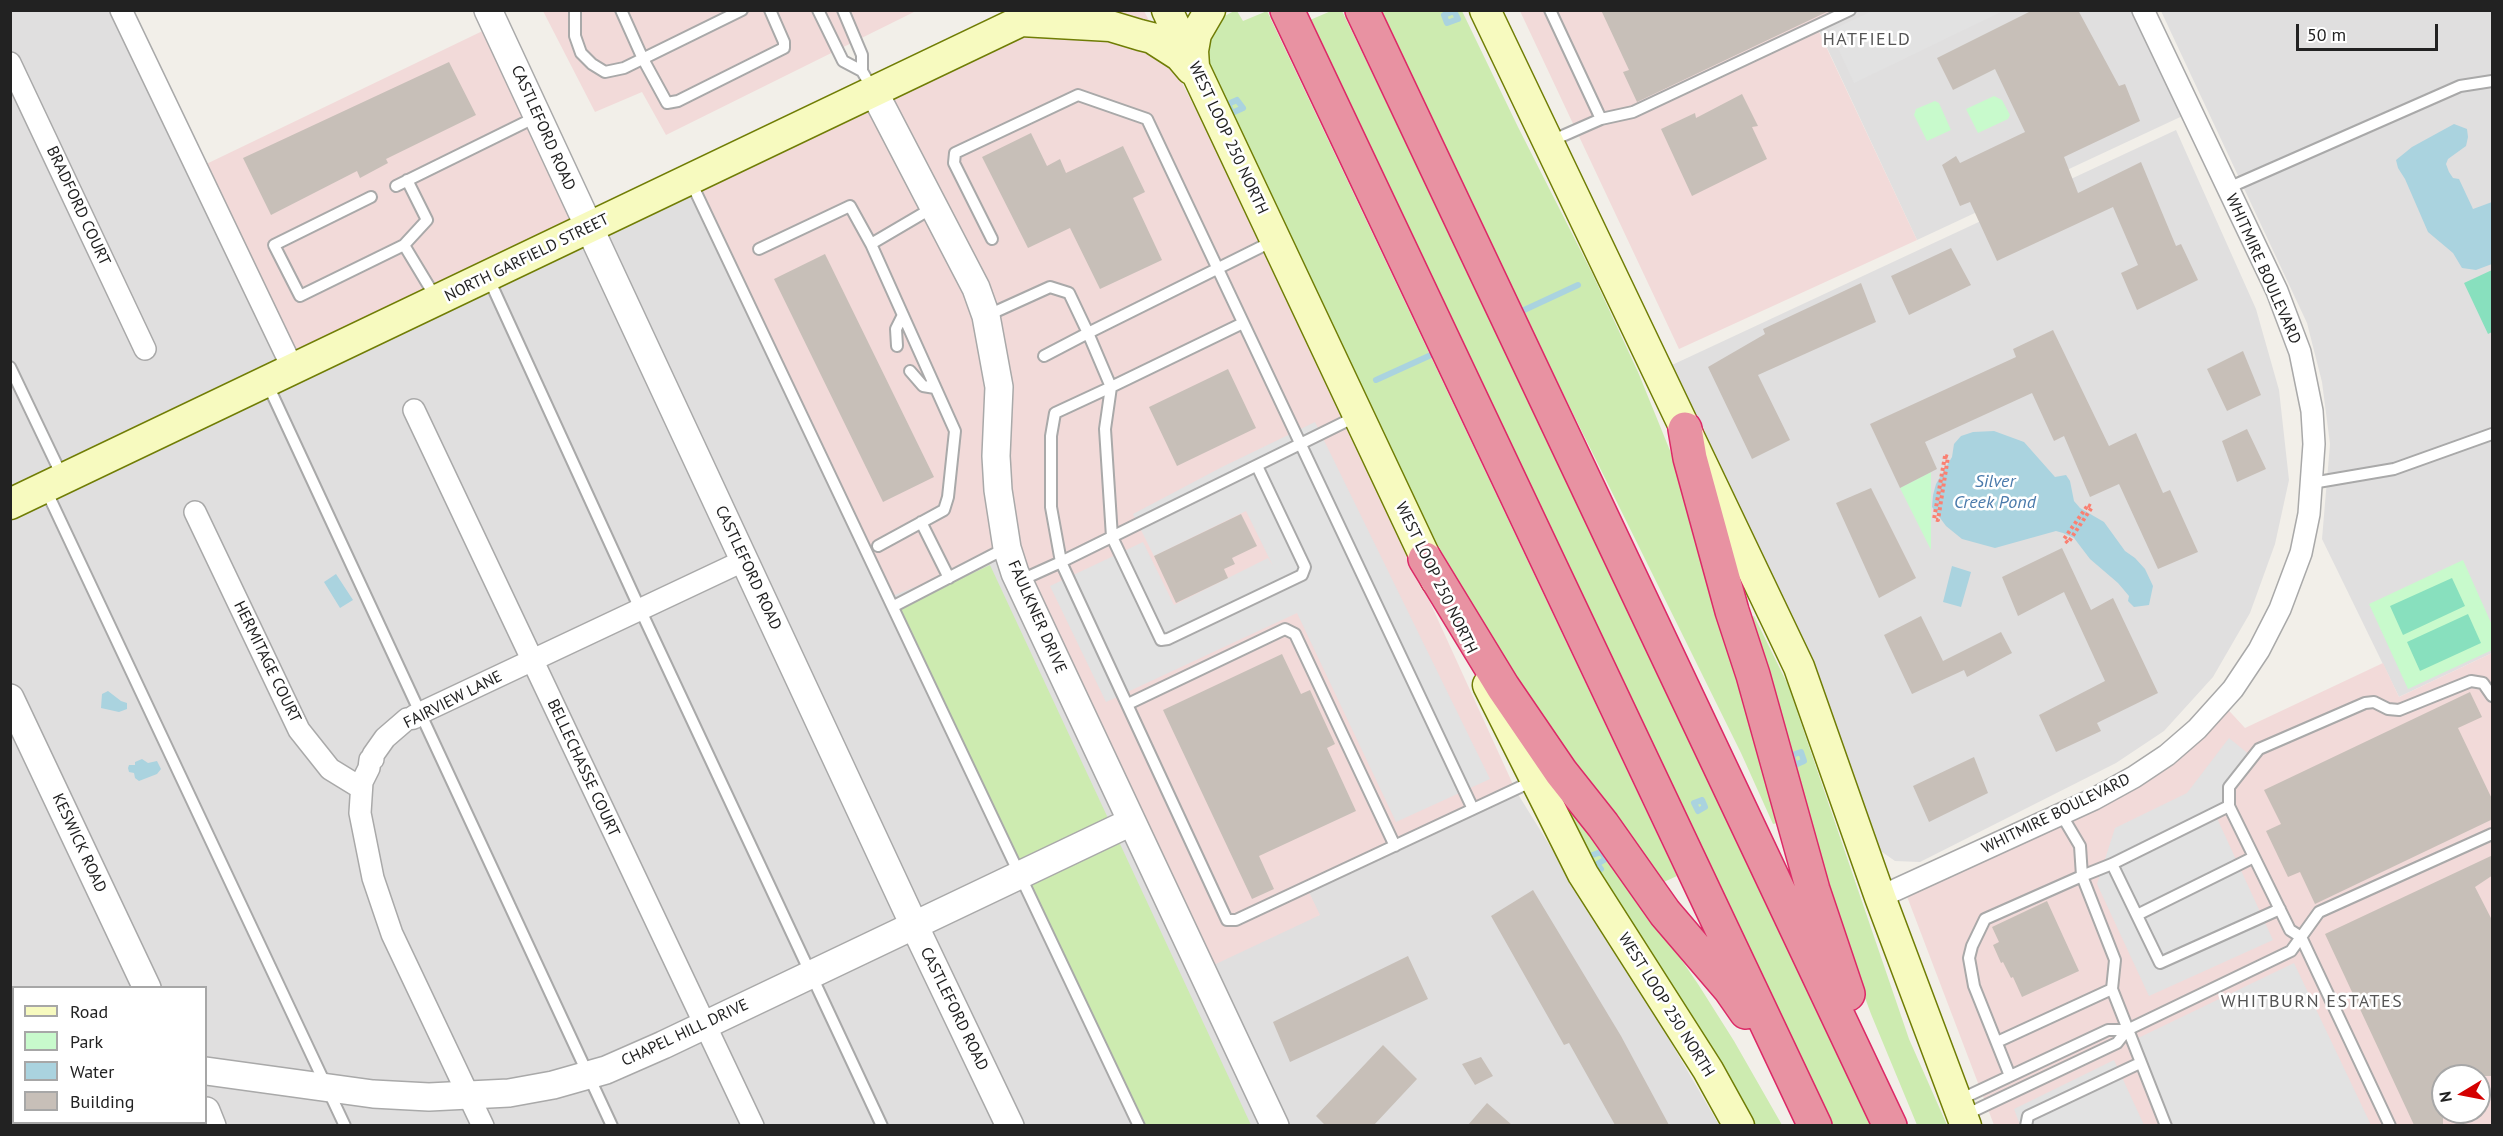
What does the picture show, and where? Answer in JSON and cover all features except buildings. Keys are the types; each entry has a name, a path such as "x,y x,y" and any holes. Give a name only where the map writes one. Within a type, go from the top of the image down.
{"highway":[{"path":"1362,10 1890,1125"},
{"path":"1291,19 1815,1125"},
{"path":"1685,429 1690,458 1813,890 1860,1033 1896,1125"},
{"path":"1425,559 1466,629 1522,716 1654,899 1730,989 1761,1034 1815,1125"}],"main road":[{"name":"WEST LOOP 250 NORTH","path":"1167,10 1425,559 1583,874 1708,1070 1739,1125"},
{"path":"1197,73 1193,51 1196,34 1210,10"},
{"path":"1485,10 1799,667 1880,897 1962,1114"},
{"name":"NORTH GARFIELD STREET","path":"10,504 690,179 868,81 1033,16"},
{"path":"1033,16 1110,26 1152,38 1180,56 1197,73"}],"street":[{"path":"121,10 293,369"},
{"name":"CASTLEFORD ROAD","path":"488,10 539,116 588,229 1010,1125"},
{"name":"WHITMIRE BOULEVARD","path":"1880,897 2061,814 2134,777 2167,755 2197,729 2233,689 2272,627 2293,578 2303,543 2312,483 2312,411 2300,352 2277,291 2144,10"},
{"name":"BRADFORD COURT","path":"10,63 146,349"},
{"name":"FAULKNER DRIVE","path":"868,81 976,288 986,316 999,387 997,473 1007,548 1018,582 1275,1125"},
{"name":"BELLECHASSE COURT","path":"414,410 753,1125"},
{"name":"HERMITAGE COURT","path":"195,512 299,730 330,769 361,788"},
{"name":"FAIRVIEW LANE","path":"483,1125 385,914 373,878 360,816 361,788 370,760 373,759 373,755 385,738 407,719 414,718 422,712 745,560"},
{"name":"KESWICK ROAD","path":"10,698 16,725 146,986"},
{"name":"CHAPEL HILL DRIVE","path":"207,1071 373,1094 469,1096 518,1092 553,1085 606,1070 705,1025 1131,822"}],"lane":[{"path":"575,10 575,36 581,53 605,72 624,68 742,10"},
{"path":"621,10 643,59 667,103 678,101 784,48 784,42 770,10"},
{"path":"818,10 843,61 868,81"},
{"path":"843,10 862,55 868,81"},
{"path":"1551,10 1601,119"},
{"path":"1548,142 1601,119 1643,108 1850,10"},
{"path":"2228,188 2460,86 2493,81"},
{"path":"992,239 954,163 955,153 1078,95 1147,119 1473,809"},
{"path":"396,186 539,116"},
{"path":"690,179 1139,1125"},
{"path":"371,197 274,245 300,296 404,245 427,220 407,180"},
{"path":"759,249 850,206 871,244 955,431 944,510 878,546"},
{"path":"871,244 934,207"},
{"path":"1044,356 1275,240"},
{"path":"404,245 437,301"},
{"path":"488,277 640,609 882,1125"},
{"path":"986,316 1050,287 1069,293 1111,387 1105,429 1112,537 1161,639 1168,639 1302,575 1305,567 1257,466"},
{"path":"897,345 896,329 903,315"},
{"path":"1243,323 1055,413 1052,420 1051,507 1060,562 1227,920 1236,920 1536,780"},
{"path":"10,367 54,483 345,1125"},
{"path":"910,371 923,386 935,388"},
{"path":"267,382 612,1125"},
{"path":"1018,582 1358,416"},
{"path":"2312,483 2394,469 2493,434"},
{"path":"921,522 949,578"},
{"path":"894,606 1007,548"},
{"path":"1128,704 1285,629 1295,634 1395,846"},
{"path":"2390,1125 2301,937 2290,930 2229,806 2229,787 2259,749 2365,703 2374,702 2388,709 2399,710 2471,681 2483,683 2493,696"},
{"path":"2010,1076 1974,986 1969,958 1978,930 1985,920 2112,864 2229,806"},
{"path":"2061,814 2080,846 2082,876 2115,960 2112,989 2166,1125"},
{"path":"1962,1114 2010,1076 2108,1030 2127,1030 2291,951 2319,912 2493,834"},
{"path":"2137,915 2254,857"},
{"path":"2112,864 2160,963 2280,909"},
{"path":"1997,1042 2112,989"},
{"path":"1962,1114 2117,1043 2127,1030"},
{"path":"2026,1125 2028,1116 2140,1063"}],"path":[{"path":"1945,456 1948,457 1938,520 1934,519 1945,456"},
{"path":"2088,505 2092,507 2086,516 2068,543 2064,539 2088,505"}],"shaded area":[{"path":"1835,10 2142,11 2191,112 1917,240 1814,20"},
{"path":"1874,10 2003,11 1854,83 1830,31"},
{"path":"10,11 124,11 293,369 692,179 1319,916 1308,890 1516,791 1662,1027 1719,1125 11,1125"},
{"path":"543,11 916,11 666,135 642,92 595,112"},
{"path":"1044,11 1144,11 1220,155 1382,497 1516,791 1308,890 1320,915 1201,971 1007,550 890,597 692,179"},
{"path":"1520,11 1835,11 1814,21 1917,240 1679,349"},
{"path":"2161,11 2492,11 2492,653 2399,697 2322,539 2330,444 2322,382 2307,323"},
{"path":"495,25 592,227 293,369 198,168"},
{"path":"2176,130 2256,309 2279,390 2289,480 2275,544 2250,613 2213,677 2164,731 2116,763 1920,862 1895,861 1875,847 1672,365"},
{"path":"1315,422 1490,779 1396,822 1297,613 1106,702 1050,586 1143,542 1174,605 1268,558 1273,566 1246,511 1154,556 1133,514"},
{"path":"2492,653 2492,1125 1994,1125 1903,886 2094,798 2221,702 2245,728 2383,663 2399,697"},
{"path":"2229,738 2256,760 2216,816 2273,940 2149,996 2097,884 2115,828 2187,793"},
{"path":"2294,963 2371,1125 2173,1125 2134,1040"},
{"path":"2114,1060 2144,1125 2020,1125 2014,1109"}],"green space":[{"path":"1237,11 1243,21 1267,11 1677,876 1655,886 1455,586 1210,75 1205,46 1221,18"},
{"path":"1331,11 1342,11 1509,356 1872,1125 1833,1125 1310,20"},
{"path":"1380,11 1462,11 1592,273 1638,372 1673,458 1705,553 1785,821 1773,824 1741,753 1506,278"},
{"path":"1994,96 2002,100 2010,115 2008,119 1978,133 1966,109"},
{"path":"1935,101 1939,103 1951,130 1927,141 1914,115 1916,109"},
{"path":"2492,270 2492,332 2488,334 2464,283"},
{"path":"1931,472 1931,550 1900,488"},
{"path":"2463,560 2492,625 2492,650 2408,689 2369,604"},
{"path":"990,565 1251,1125 1137,1125 896,609"},
{"path":"2452,578 2465,606 2403,635 2390,606"},
{"path":"2468,614 2481,643 2420,671 2407,642"},
{"path":"1754,616 1788,685 1909,1039 1947,1125 1917,1125 1871,1014 1850,957 1747,619"},
{"path":"1534,744 1698,984 1782,1125 1752,1125 1609,892"}],"water":[{"path":"2454,124 2467,129 2468,137 2466,146 2448,159 2446,164 2449,172 2453,178 2459,179 2473,209 2492,202 2492,264 2476,270 2462,268 2453,253 2428,232 2396,160 2412,147"},
{"name":"Silver Creek Pond","path":"1994,431 2024,442 2055,477 2066,475 2070,481 2074,501 2080,508 2104,522 2125,551 2145,569 2153,586 2149,605 2134,607 2128,601 2129,596 2118,583 2090,559 2074,538 2063,533 2056,531 1995,548 1962,539 1946,526 1932,507 1933,495 1936,484 1952,457 1954,444 1961,436 1973,432"},
{"path":"1952,566 1971,572 1961,607 1943,602"},
{"path":"336,574 353,600 340,608 324,582"},
{"path":"108,691 127,703 127,709 119,712 101,708 102,694"},
{"path":"142,759 148,763 157,761 161,769 157,774 139,781 135,778 134,773 129,772 128,768 129,765 135,765 135,762"}],"waterway":[{"path":"1454,11 1458,19 1447,23 1444,15 1454,11"},
{"path":"1237,100 1243,108 1232,113 1228,104 1237,100"},
{"path":"1522,311 1578,285"},
{"path":"1376,380 1431,355"},
{"path":"1801,752 1804,761 1795,765 1792,755 1801,752"},
{"path":"1702,800 1705,807 1698,811 1694,803 1702,800"},
{"path":"1601,852 1606,859 1597,864 1601,869 1596,872 1587,857 1601,852"}],"district":[{"name":"HATFIELD","path":"1867,40"},
{"name":"WHITBURN ESTATES","path":"2312,1002"}]}
